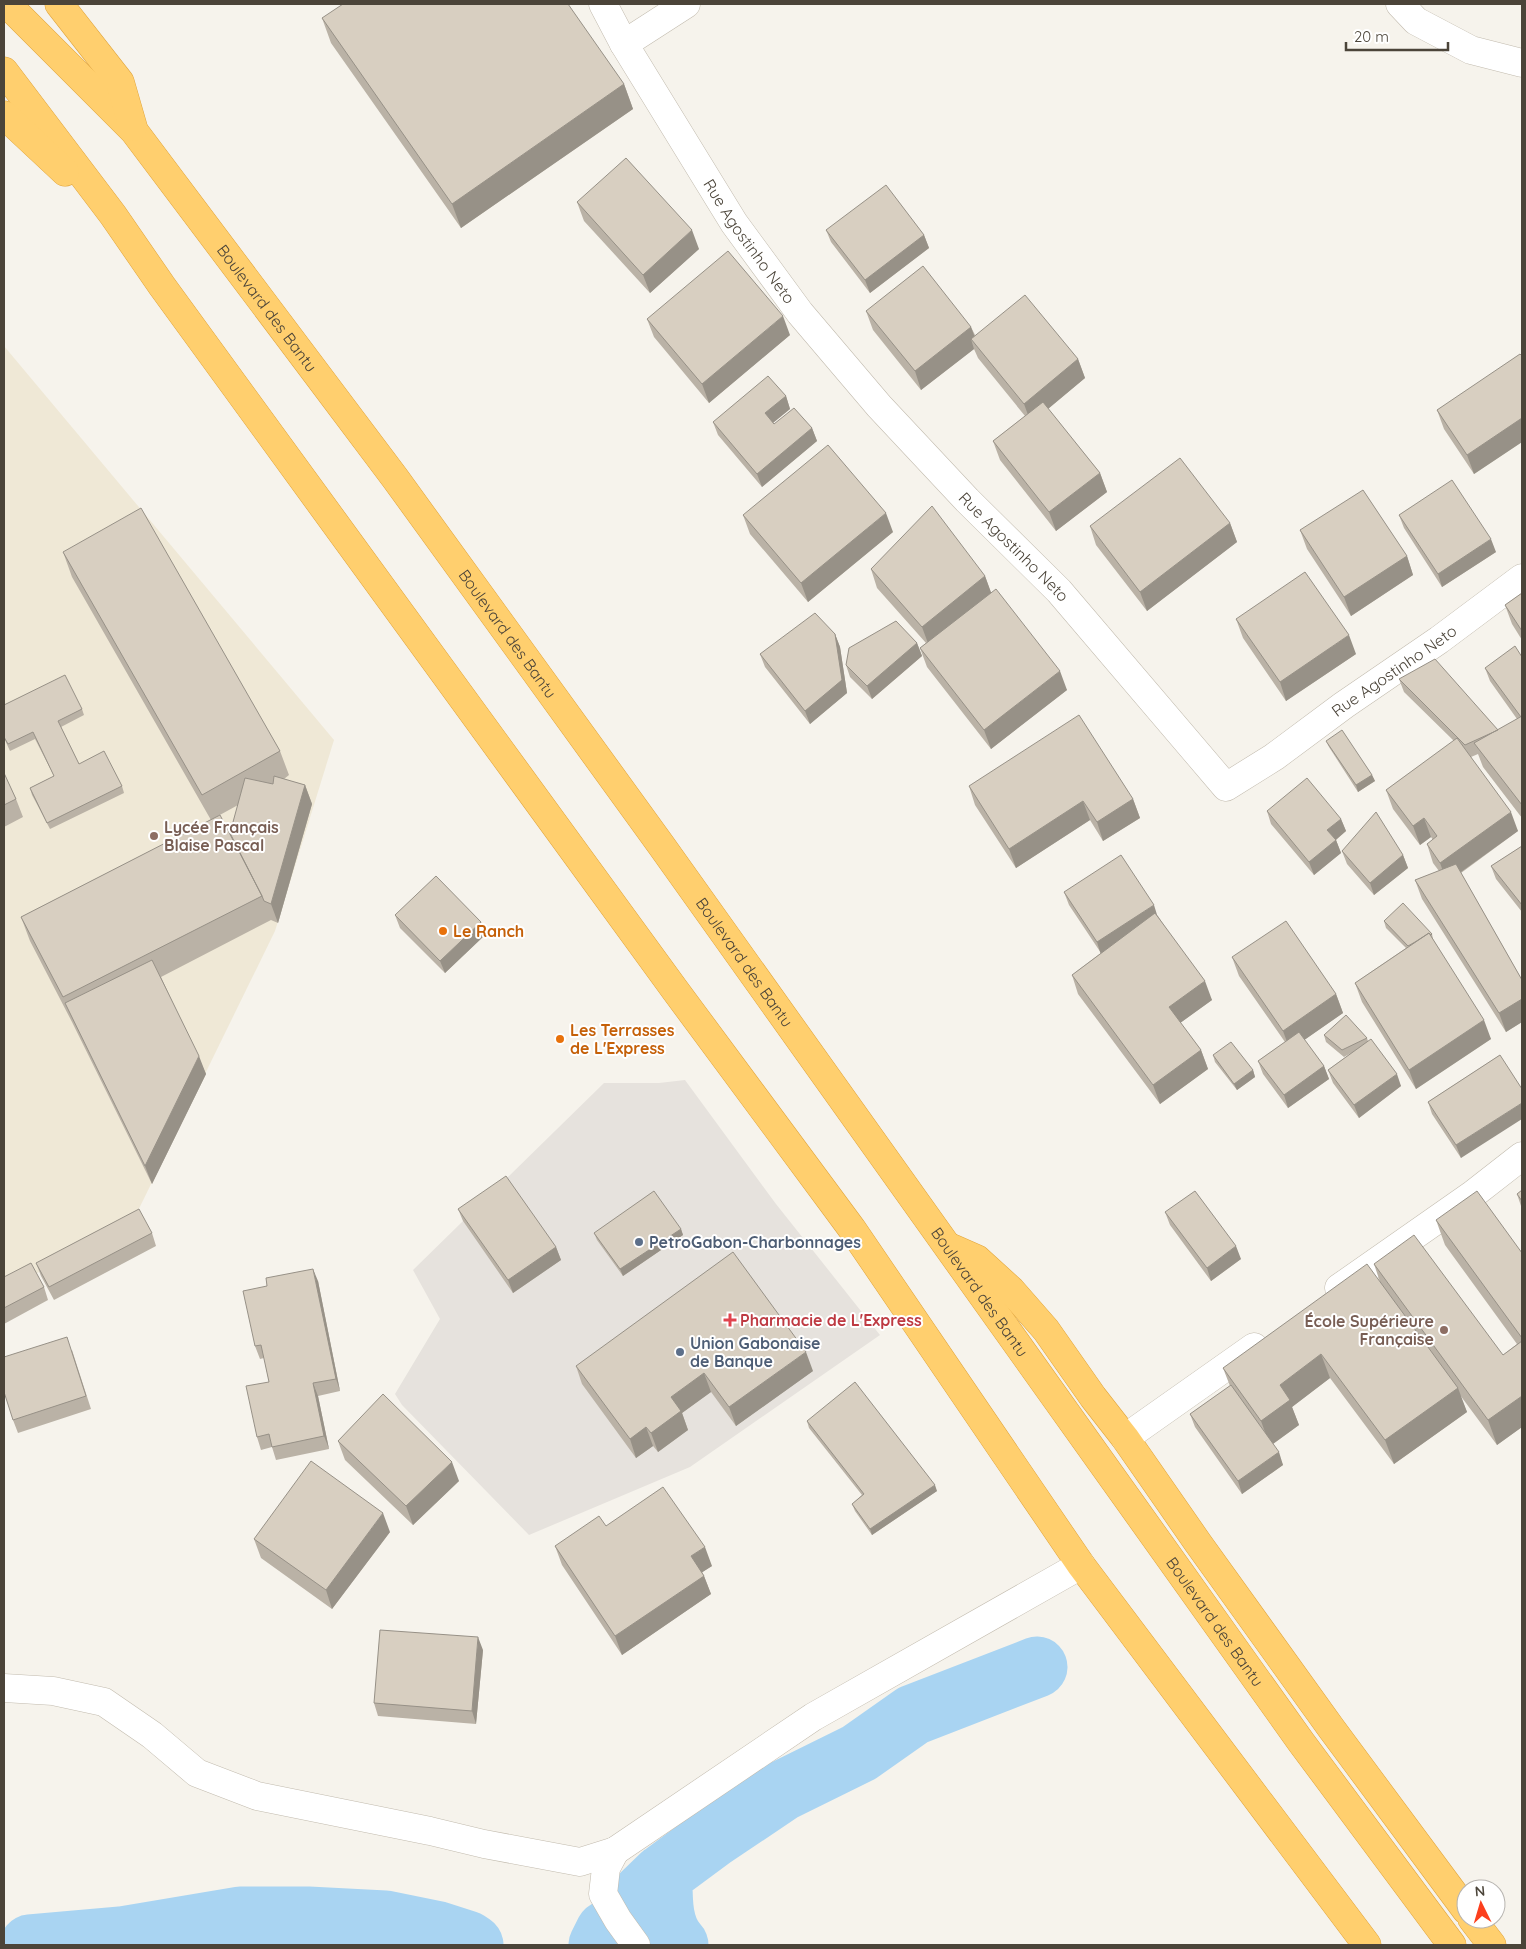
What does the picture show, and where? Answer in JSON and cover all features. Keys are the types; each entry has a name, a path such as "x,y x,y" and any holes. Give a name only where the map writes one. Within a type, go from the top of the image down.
{"highway":[{"name":"Boulevard des Bantu","path":"7,4 134,131 406,494 666,853 1301,1742 1452,1945"},
{"path":"59,4 120,82 134,131"},
{"path":"4,71 112,215 669,982 852,1230 1082,1565 1367,1945"},
{"path":"4,115 112,215"},
{"path":"946,1245 977,1259 1011,1290 1046,1330 1092,1397 1125,1438 1198,1543 1456,1896"},
{"path":"1480,1929 1492,1945"}],"street":[{"name":"Rue Agostinho Neto","path":"603,4 624,44 734,223 800,313 879,406 966,500 1059,592 1226,787 1274,757 1344,705 1439,640 1522,578"},
{"path":"624,44 686,4"},
{"path":"1400,4 1416,20 1471,50 1522,63"},
{"path":"1321,1300 1472,1195 1522,1156"},
{"path":"1125,1438 1274,1333"},
{"path":"4,1688 53,1691 104,1702 152,1736 197,1773 257,1796 430,1831 484,1844 580,1862 615,1851 813,1718 1082,1565"},
{"path":"615,1851 606,1868 603,1894 618,1920 636,1945"}],"shaded area":[{"name":"Lycée Français Blaise Pascal","path":"4,346 334,740 275,931 131,1225 4,1290"},
{"path":"685,1080 776,1204 880,1335 690,1467 529,1535 402,1405 395,1394 440,1319 413,1270 604,1083 659,1083","holes":["740,1271 736,1425 711,1392 678,1416 658,1452 653,1446"]}],"building":[{"path":"343,4 568,4 624,84 452,204 322,18"},
{"path":"626,158 692,230 643,275 577,202"},
{"path":"886,185 924,235 865,280 826,230"},
{"path":"728,251 783,316 702,384 647,319"},
{"path":"923,266 971,327 915,371 866,311"},
{"path":"1025,295 1078,359 1024,404 971,339"},
{"path":"1520,354 1522,356 1522,418 1467,455 1437,410"},
{"path":"768,376 786,396 765,413 774,424 794,408 812,428 757,474 713,422"},
{"path":"1043,402 1100,473 1049,512 993,441"},
{"path":"828,445 886,513 801,583 743,515"},
{"path":"1180,458 1230,523 1140,592 1090,526"},
{"path":"1452,480 1491,539 1438,574 1399,515"},
{"path":"1363,490 1407,556 1344,597 1300,530"},
{"path":"932,506 985,576 922,627 871,569"},
{"path":"141,508 280,751 202,795 63,552"},
{"path":"1305,572 1349,635 1280,682 1236,619"},
{"path":"996,589 1060,671 984,730 920,648"},
{"path":"1522,593 1522,631 1505,605"},
{"path":"815,613 835,634 842,680 805,711 760,654"},
{"path":"896,621 917,643 867,686 846,665 849,648"},
{"path":"1515,646 1522,657 1521,717 1485,668"},
{"path":"1435,659 1498,730 1465,745 1399,679"},
{"path":"65,675 82,709 58,721 79,764 104,751 122,786 47,823 30,788 54,776 33,732 8,744 4,737 4,705"},
{"path":"1079,715 1133,799 1097,822 1083,801 1009,849 969,786"},
{"path":"1522,716 1522,805 1474,743"},
{"path":"1342,730 1372,775 1356,785 1326,741"},
{"path":"1457,738 1511,812 1440,863 1427,844 1437,836 1424,818 1413,826 1386,790"},
{"path":"4,773 16,799 4,805"},
{"path":"274,776 305,785 271,904 264,901 230,833 245,778 273,784"},
{"path":"1307,778 1341,819 1327,830 1336,840 1309,862 1267,811"},
{"path":"1376,812 1403,855 1370,883 1342,851"},
{"path":"220,815 262,896 63,997 21,917"},
{"path":"1522,846 1522,905 1491,866"},
{"path":"1121,855 1154,905 1097,942 1064,892"},
{"path":"1456,864 1522,980 1522,999 1499,1013 1415,880"},
{"name":"Le Ranch","path":"436,876 481,922 440,961 395,915"},
{"path":"1403,903 1432,934 1429,933 1408,946 1384,921"},
{"path":"1155,913 1205,981 1169,1007 1201,1050 1153,1085 1072,975"},
{"path":"1286,921 1336,994 1283,1031 1232,957"},
{"path":"1429,933 1484,1020 1409,1070 1355,983"},
{"path":"152,960 199,1056 145,1166 65,1003"},
{"path":"1346,1015 1367,1038 1342,1050 1324,1035"},
{"path":"1299,1032 1324,1066 1284,1095 1258,1061"},
{"path":"1371,1039 1397,1074 1354,1105 1328,1070"},
{"path":"1231,1042 1253,1070 1234,1084 1213,1055"},
{"path":"1500,1055 1522,1089 1522,1103 1456,1145 1428,1102"},
{"path":"506,1176 556,1247 508,1280 458,1209"},
{"path":"1522,1190 1522,1201 1517,1194"},
{"path":"654,1191 681,1229 620,1269 594,1233"},
{"path":"1195,1191 1236,1246 1207,1268 1165,1212"},
{"name":"École Supérieure Française","path":"1477,1191 1522,1253 1522,1338 1436,1220"},
{"path":"139,1209 152,1233 49,1287 36,1263"},
{"name":"École Supérieure Française","path":"1414,1235 1503,1355 1522,1341 1522,1396 1488,1420 1374,1264"},
{"path":"733,1252 806,1352 729,1407 704,1373 671,1397 681,1411 651,1433 646,1427 630,1439 576,1366"},
{"path":"31,1263 44,1287 4,1308 4,1277"},
{"path":"1367,1264 1458,1388 1385,1440 1321,1354 1280,1385 1290,1400 1261,1421 1223,1368"},
{"path":"313,1269 336,1379 313,1383 324,1436 272,1447 269,1434 257,1437 246,1386 269,1382 261,1345 255,1346 243,1291 267,1286 266,1278"},
{"path":"67,1337 86,1396 13,1420 4,1392 4,1357"},
{"path":"855,1382 935,1485 870,1529 852,1504 864,1494 807,1421"},
{"path":"1231,1385 1279,1452 1238,1481 1190,1414"},
{"path":"383,1394 452,1462 406,1506 338,1441"},
{"path":"311,1461 383,1513 326,1590 254,1539"},
{"path":"663,1487 705,1547 691,1556 704,1576 615,1636 555,1546 599,1516 606,1526"},
{"path":"380,1630 478,1637 472,1711 374,1703"}],"waterway":[{"path":"632,1904 662,1875 712,1838 782,1791 859,1753 913,1715 1037,1667"},
{"path":"662,1875 665,1921 672,1938 678,1945"},
{"path":"30,1945 121,1937 240,1917 308,1917 385,1921 439,1932 467,1941 473,1945"},
{"path":"599,1945 606,1931"}],"place":[{"name":"Lycée Français Blaise Pascal","path":"154,836"},
{"name":"Le Ranch","path":"443,931"},
{"name":"Les Terrasses de L'Express","path":"560,1039"},
{"name":"PetroGabon-Charbonnages","path":"639,1242"},
{"name":"Pharmacie de L'Express","path":"730,1320"},
{"name":"École Supérieure Française","path":"1444,1330"},
{"name":"Union Gabonaise de Banque","path":"680,1352"}]}
